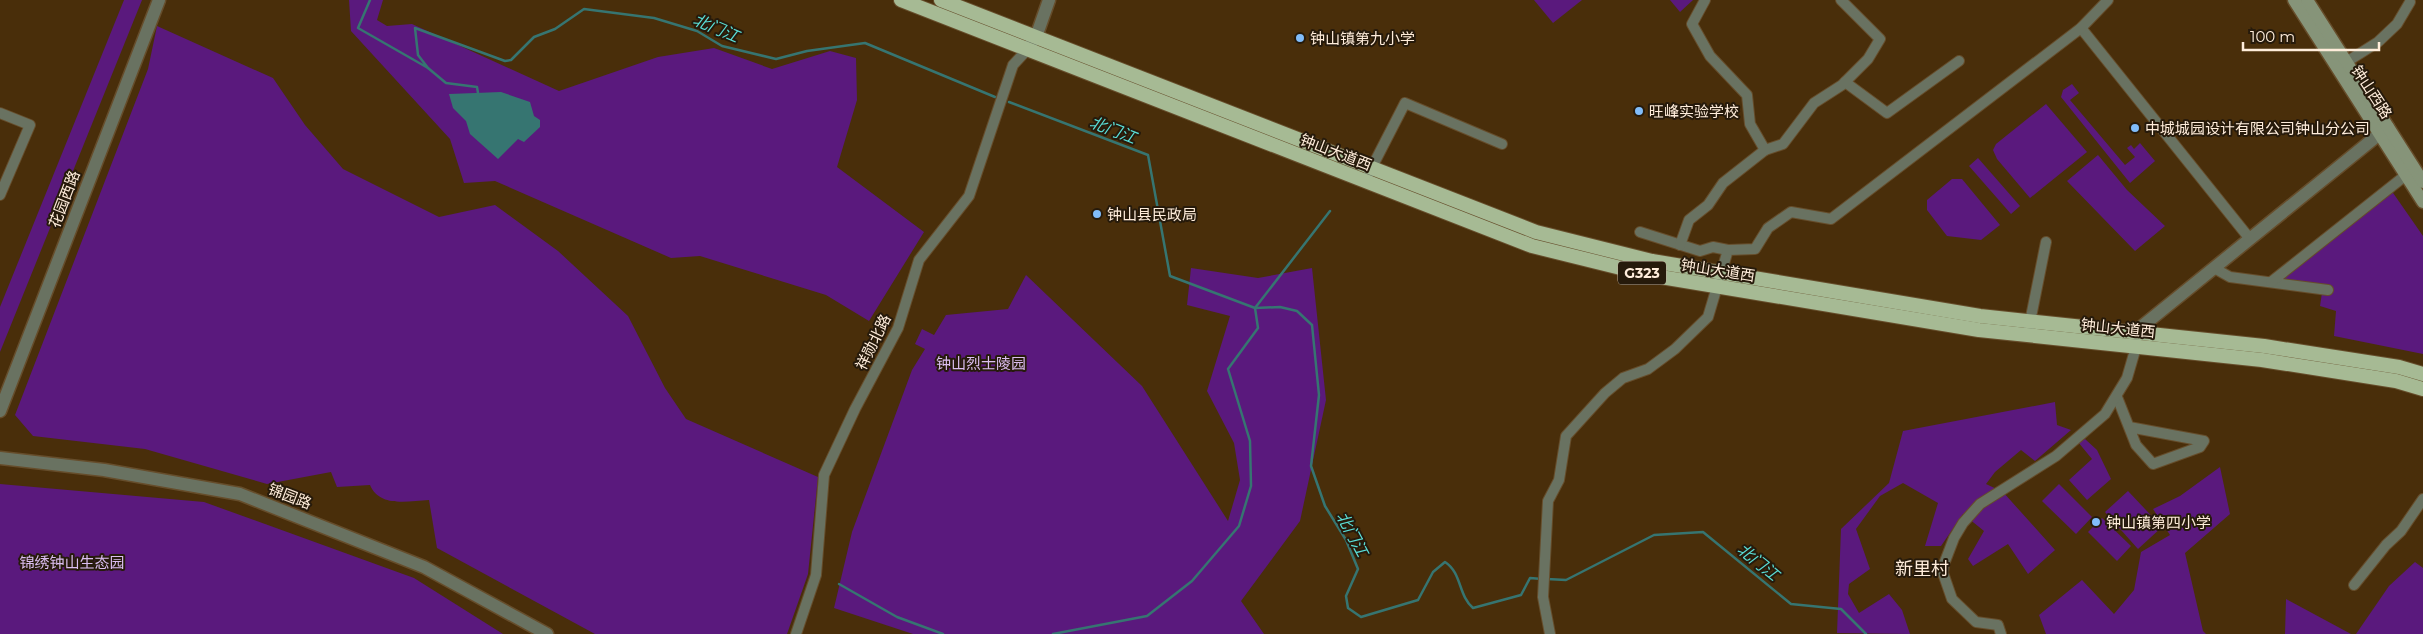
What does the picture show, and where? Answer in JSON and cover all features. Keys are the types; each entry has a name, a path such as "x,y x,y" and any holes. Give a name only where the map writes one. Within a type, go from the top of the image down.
{"highway":[{"name":"钟山大道西","path":"901,0 1026,51 1365,180 1532,246 1649,275 1978,330 2262,360 2396,381 2423,389"},
{"name":"钟山大道西","path":"941,0 1536,232 1652,261 1980,316 2264,346 2399,367 2423,374"}],"main road":[{"name":"钟山西路","path":"2294,0 2342,65 2384,131 2423,182"},
{"name":"钟山西路","path":"2307,0 2342,65"},
{"name":"钟山西路","path":"2384,131 2406,176 2423,202"}],"street":[{"name":"花园西路","path":"0,411 159,0"},
{"path":"1026,51 1036,37 1049,0"},
{"path":"1706,0 1692,24 1710,56 1747,95 1750,124 1765,150"},
{"path":"1680,245 1689,220 1708,205 1723,183 1765,150 1783,144 1814,103 1845,82 1868,59 1880,39 1841,0"},
{"path":"1640,232 1700,251 1713,247 1728,250 1755,249 1768,228 1791,212 1830,219 2081,28 2108,0"},
{"path":"2342,65 2378,42 2397,24 2410,2"},
{"path":"2081,28 2250,239"},
{"name":"祥勋北路","path":"796,634 816,575 824,475 855,409 898,328 919,260 969,196 1013,65 1026,51"},
{"path":"1845,82 1887,113 1959,61"},
{"path":"1365,180 1405,103 1502,144"},
{"path":"0,113 30,125 0,195"},
{"path":"2001,634 1998,626 1976,622 1952,599 1943,573 1944,564 1954,538 1963,523 1980,504 2056,456 2105,414 2127,378 2136,347 2135,332 2384,131"},
{"path":"2271,282 2406,176"},
{"path":"2027,335 2046,242"},
{"path":"1550,634 1544,588 1548,501 1559,480 1566,436 1605,393 1623,378 1648,369 1655,364 1675,349 1708,317 1728,250"},
{"path":"2214,268 2230,277 2328,290"},
{"path":"2116,397 2136,445 2153,464 2200,447 2204,441 2129,427"},
{"name":"锦园路","path":"0,458 104,470 240,494 424,566 547,634"},
{"path":"2354,585 2386,545 2401,532 2423,499"}],"green space":[{"path":"124,0 142,0 0,352 0,307"},
{"path":"349,0 383,0 377,20 387,26 412,24 559,91 658,57 714,48 772,69 830,51 856,58 857,100 837,167 924,232 869,321 826,295 700,256 671,258 495,181 464,183 450,139 351,31"},
{"path":"1534,0 1582,0 1553,23"},
{"path":"1670,0 1693,0 1680,12"},
{"path":"157,26 273,78 305,125 343,169 439,217 495,205 558,251 628,316 665,388 686,419 818,477 808,574 787,634 595,634 437,548 429,500 395,502 380,497 370,485 337,487 331,472 267,484 145,449 33,436 15,415 148,69"},
{"path":"2072,84 2079,93 2070,100 2125,165 2135,157 2127,148 2131,145 2134,149 2140,143 2155,161 2130,183 2061,97 2063,90"},
{"path":"2046,104 2087,152 2030,198 1997,159 1993,150 1996,144"},
{"path":"2098,155 2127,190 2165,226 2135,251 2067,181"},
{"path":"1978,158 2020,206 2011,214 1969,166"},
{"path":"1952,179 1962,179 2000,225 1981,240 1947,236 1927,210 1927,200"},
{"path":"2391,190 2423,236 2423,354 2334,336 2336,311 2320,306 2323,286 2281,281"},
{"name":"钟山烈士陵园","path":"1191,268 1258,278 1312,268 1326,400 1300,521 1241,601 1264,634 913,634 834,608 852,532 912,370 925,349 915,344 922,329 934,335 946,315 1008,309 1026,275 1142,386 1228,521 1240,480 1234,443 1207,391 1230,316 1187,305"},
{"path":"2055,402 2057,425 2071,430 2035,461 2021,450 1995,472 1986,484 2003,492 2055,550 2028,574 2008,544 1973,566 1968,559 1984,531 1963,514 1941,546 1925,546 1938,503 1903,483 1880,496 1856,529 1870,569 1849,584 1848,594 1859,613 1889,594 1902,610 1910,634 1837,633 1841,529 1889,483 1903,431"},
{"path":"2085,439 2097,450 2111,479 2087,500 2069,480 2092,459 2078,442"},
{"path":"2220,467 2230,514 2185,553 2203,631 2206,634 2046,634 2039,615 2082,580 2114,614 2134,590 2141,552 2170,535 2153,509 2180,496"},
{"name":"锦绣钟山生态园","path":"0,484 204,502 414,578 503,634 0,634"},
{"path":"2059,484 2092,517 2076,534 2042,501"},
{"path":"2128,491 2162,527 2138,549 2105,512"},
{"path":"2102,518 2131,546 2117,561 2088,532"},
{"path":"2415,562 2423,568 2423,634 2356,634 2389,586"},
{"path":"2286,599 2351,634 2285,634"}],"water":[{"path":"501,92 530,102 534,116 540,120 540,127 524,142 518,139 498,159 470,134 466,121 453,108 449,94"}],"waterway":[{"name":"北门江","path":"370,0 358,28 428,68 418,55 415,28 505,61 511,60 534,37 555,29 584,9 654,18 697,31 722,46 776,59 807,51 865,43 995,97"},
{"path":"428,68 446,83 477,87 478,93"},
{"name":"北门江","path":"1009,102 1148,155 1170,276 1255,308 1280,307 1297,311 1312,325 1319,395 1311,466 1325,506 1346,540 1358,569 1346,596 1348,608 1361,617 1418,600 1433,572 1445,562 1454,572 1468,603 1473,608 1521,595 1530,578 1542,579"},
{"path":"1053,634 1147,616 1192,581 1239,526 1251,486 1250,441 1228,369 1258,328 1255,308 1330,211"},
{"name":"北门江","path":"1547,579 1566,580 1654,535 1703,532 1791,604 1841,609 1866,634"},
{"path":"839,584 897,617 943,634"}],"place":[{"name":"钟山镇第九小学","path":"1300,38"},
{"name":"旺峰实验学校","path":"1639,111"},
{"name":"中城城园设计有限公司钟山分公司","path":"2135,128"},
{"name":"钟山县民政局","path":"1097,214"},
{"name":"钟山镇第四小学","path":"2096,522"}],"district":[{"name":"新里村","path":"1922,569"}]}
